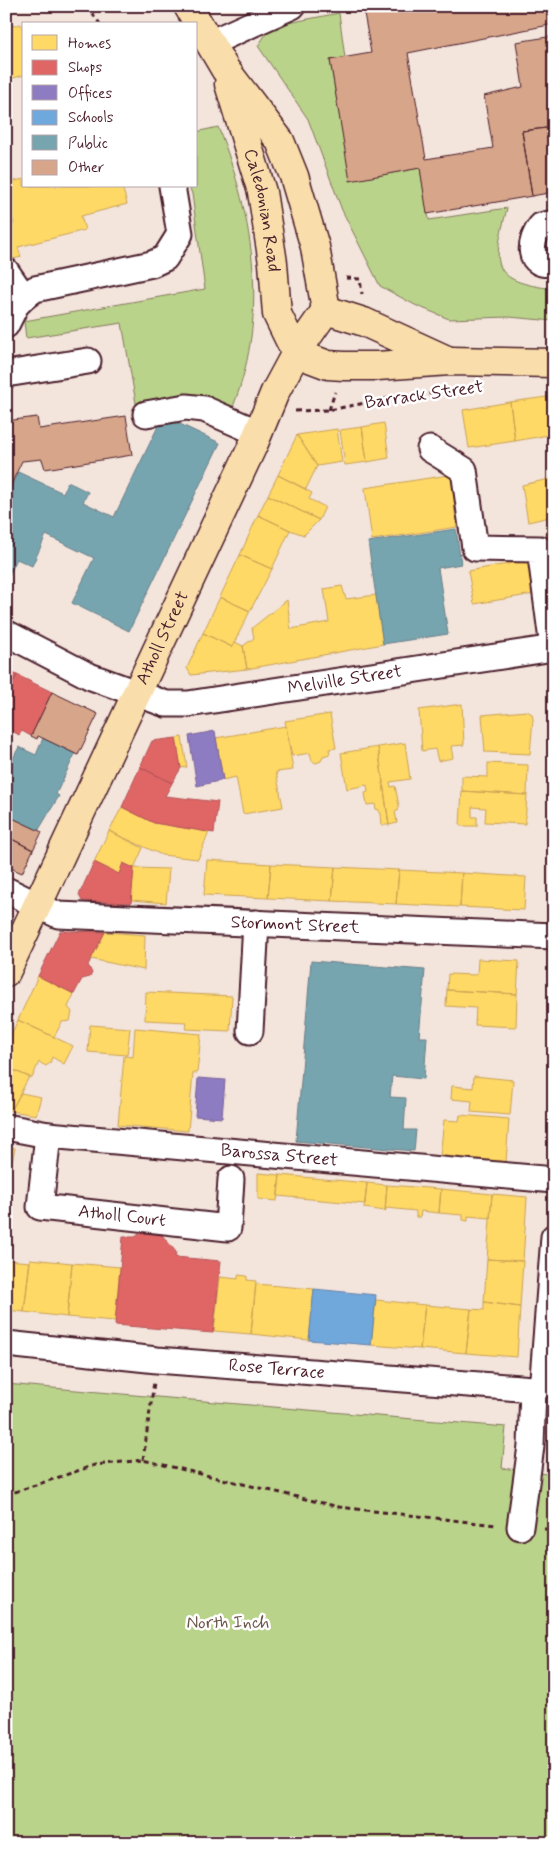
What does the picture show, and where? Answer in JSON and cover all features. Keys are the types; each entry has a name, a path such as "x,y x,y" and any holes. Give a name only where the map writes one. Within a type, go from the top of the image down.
{"main road":[{"name":"Caledonian Road","path":"188,6 198,22"},
{"name":"Caledonian Road","path":"198,23 225,69 280,142 294,176 315,247 326,310"},
{"name":"Caledonian Road","path":"225,69 262,192 273,263 277,314 296,353"},
{"name":"Atholl Street","path":"6,972 259,433 275,392 296,353 326,310"},
{"name":"Barrack Street","path":"326,310 364,322 450,361"},
{"name":"Barrack Street","path":"296,353 328,365 377,366 450,361 554,363"}],"street":[{"path":"210,43 292,6"},
{"path":"6,324 16,306 35,289 152,264 165,258 180,234 172,188"},
{"path":"554,224 540,226 530,245 532,253 538,261 547,264 554,263"},
{"path":"6,272 24,297"},
{"path":"6,374 88,361"},
{"path":"146,414 186,407 204,409 259,433"},
{"path":"430,448 464,470 475,548 540,549 553,648"},
{"name":"Melville Street","path":"6,633 89,676 166,704 188,704 553,648"},
{"name":"Stormont Street","path":"6,890 58,915 554,936"},
{"path":"250,1031 256,923"},
{"name":"Barossa Street","path":"6,1127 48,1135 554,1180"},
{"name":"Atholl Court","path":"48,1135 40,1207 228,1228 231,1179"},
{"path":"520,1527 554,1237"},
{"name":"Rose Terrace","path":"6,1344 157,1360 538,1384"}],"path":[{"path":"87,6 99,22"},
{"name":"Barrack Street","path":"289,413 298,410 312,412 386,399 477,388"},
{"path":"143,1460 157,1360"},
{"path":"6,1496 95,1465 143,1460 339,1506 520,1527 554,1529"}],"green space":[{"path":"339,13 345,58 330,61 351,180 420,168 429,220 507,208 499,244 498,257 500,267 506,275 517,281 532,286 554,289 554,321 509,317 449,319 415,305 380,286 342,210 308,119 258,46 268,31 278,25"},
{"path":"218,127 231,162 249,233 254,306 250,342 242,378 230,414 137,409 122,323 26,338 24,321 205,289 190,188 198,188 198,132"},
{"name":"North Inch","path":"6,1384 506,1427 502,1468 554,1475 554,1843 6,1843"}],"building: Homes":[{"path":"21,24 22,76 6,80 6,27"},
{"path":"22,179 22,188 123,188 127,204 81,216 85,230 18,247 21,257 6,261 6,226 14,224 6,194 6,183"},
{"path":"554,396 554,434 515,441 510,402"},
{"path":"510,402 515,441 469,448 463,410"},
{"path":"384,423 389,458 367,462 362,427"},
{"path":"362,427 367,462 345,465 340,430"},
{"path":"337,429 342,462 317,466 297,435"},
{"path":"297,435 317,466 306,489 278,475"},
{"path":"455,474 460,505 454,506 457,527 372,540 365,488"},
{"path":"278,475 312,493 309,499 325,507 319,520 268,495"},
{"path":"554,478 554,563 549,564 546,533 553,532 550,517 528,522 522,485"},
{"path":"268,495 319,520 304,535 258,515"},
{"path":"258,515 290,530 272,569 240,555"},
{"path":"240,555 272,569 250,611 220,597"},
{"path":"535,559 540,593 474,604 468,571"},
{"path":"342,586 346,599 376,595 383,644 247,669 243,646 254,638 252,628 287,600 291,629 329,622 324,589"},
{"path":"220,597 250,611 232,647 203,633"},
{"path":"203,633 232,647 235,642 243,646 247,669 191,675 187,668"},
{"path":"462,704 464,745 451,746 453,758 438,761 435,749 422,751 419,710"},
{"path":"527,711 532,714 533,719 530,754 485,752 482,715"},
{"path":"330,714 336,748 329,749 330,754 323,756 321,761 316,763 312,761 310,753 292,756 285,721"},
{"path":"286,726 293,770 276,772 283,807 243,814 236,777 223,780 216,738"},
{"path":"182,737 187,767 181,768 176,738"},
{"path":"405,743 410,779 390,782 391,787 395,786 399,806 398,811 395,811 397,823 389,825 378,747"},
{"path":"378,747 389,825 382,825 381,814 378,809 376,810 375,804 367,805 365,793 368,792 367,785 347,789 341,753"},
{"path":"488,763 528,765 527,795 462,791 462,776 488,777"},
{"path":"462,791 527,795 525,824 485,822 486,808 472,807 472,817 477,817 477,826 460,826"},
{"path":"122,807 154,823 209,832 198,859 162,855 109,831"},
{"path":"109,831 143,848 134,868 123,863 119,874 94,862"},
{"path":"207,860 271,864 268,898 204,895"},
{"path":"271,864 335,867 332,901 268,898"},
{"path":"335,867 399,870 396,904 332,901"},
{"path":"134,868 169,869 166,903 131,900"},
{"path":"399,870 462,873 460,907 396,904"},
{"path":"462,873 526,877 524,910 460,907"},
{"path":"105,932 145,935 144,970 91,959"},
{"path":"478,959 519,961 517,994 447,990 448,974 477,975"},
{"path":"38,976 74,994 68,1007 72,1012 70,1021 62,1022 54,1037 18,1020"},
{"path":"447,990 517,994 516,1027 475,1025 476,1008 446,1006"},
{"path":"146,992 232,996 230,1031 186,1029 187,1022 145,1020"},
{"path":"18,1020 73,1046 64,1064 52,1057 50,1063 46,1066 39,1062 32,1078 6,1067 6,1045"},
{"path":"90,1025 130,1028 127,1055 88,1052"},
{"path":"135,1028 201,1034 197,1073 193,1073 188,1131 118,1125 124,1056 133,1057"},
{"path":"6,1067 29,1077 11,1111 6,1110"},
{"path":"474,1076 513,1080 510,1115 471,1112 472,1101 451,1099 452,1086 473,1088"},
{"path":"21,1093 41,1097 36,1115 11,1111"},
{"path":"460,1115 509,1119 506,1162 440,1157 444,1120 459,1121"},
{"path":"6,1146 15,1148 6,1189"},
{"path":"258,1173 280,1175 277,1201 258,1199"},
{"path":"280,1175 367,1183 365,1204 278,1196"},
{"path":"367,1183 387,1185 385,1211 364,1208"},
{"path":"387,1185 441,1189 439,1213 421,1211 420,1217 416,1217 416,1211 387,1208 385,1211"},
{"path":"441,1189 492,1194 490,1218 468,1216 468,1221 463,1220 463,1215 439,1213"},
{"path":"492,1194 527,1197 523,1261 487,1259"},
{"path":"30,1259 72,1263 67,1317 24,1312"},
{"path":"487,1259 523,1261 520,1307 484,1302"},
{"path":"6,1260 30,1262 24,1312 6,1310"},
{"path":"72,1263 120,1267 115,1321 67,1317"},
{"path":"238,1275 247,1276 247,1280 256,1281 251,1334 214,1331 220,1277 238,1279"},
{"path":"256,1284 314,1289 309,1340 251,1334"},
{"path":"376,1300 425,1305 420,1349 371,1345"},
{"path":"484,1302 520,1307 517,1357 466,1353 471,1309 484,1310"},
{"path":"425,1305 471,1309 466,1353 420,1349"}],"building: Shops":[{"path":"6,670 17,675 6,698"},
{"path":"17,675 52,692 31,736 22,731 19,735 7,728 11,719 6,717 6,698"},
{"path":"176,738 181,768 172,783 140,767 152,741"},
{"path":"140,767 172,783 165,796 218,802 214,833 154,823 122,807"},
{"path":"94,862 119,874 123,863 134,868 131,903 82,901 79,895"},
{"path":"60,931 105,932 88,965 92,973 90,977 82,979 74,994 38,976"},
{"path":"141,1233 162,1235 176,1252 175,1257 221,1261 213,1333 115,1325 123,1237 135,1237"}],"building: Offices":[{"path":"215,731 223,780 197,786 189,736"},
{"path":"198,1078 225,1080 222,1118 195,1116"}],"building: Schools":[{"path":"314,1289 376,1295 371,1345 309,1340"}],"building: Public":[{"path":"163,416 220,443 129,631 72,603 94,558 46,535 32,566 17,559 8,577 6,576 6,497 18,472 63,493 68,482 88,492 83,502 114,517"},
{"path":"456,529 461,564 438,568 448,634 383,644 368,542"},
{"path":"43,738 75,754 56,794 59,796 38,831 6,815 6,757 12,760 19,747 36,755"},
{"path":"311,961 425,970 419,1037 427,1037 424,1079 392,1076 390,1097 406,1098 404,1130 416,1130 414,1151 296,1141"}],"building: Other":[{"path":"389,6 554,6 554,24 408,53 426,159 493,148 484,96 523,87 516,42 554,36 554,127 522,131 532,196 427,214 420,168 350,181 330,60 371,53 364,13"},
{"path":"554,127 554,192 532,196 522,131"},
{"path":"126,416 132,455 45,469 42,459 22,461 6,495 6,421 37,417 39,429"},
{"path":"52,692 98,714 78,755 38,736 37,739 31,736"},
{"path":"8,816 42,832 33,850 6,836"},
{"path":"6,836 33,850 22,873 6,866"}]}
